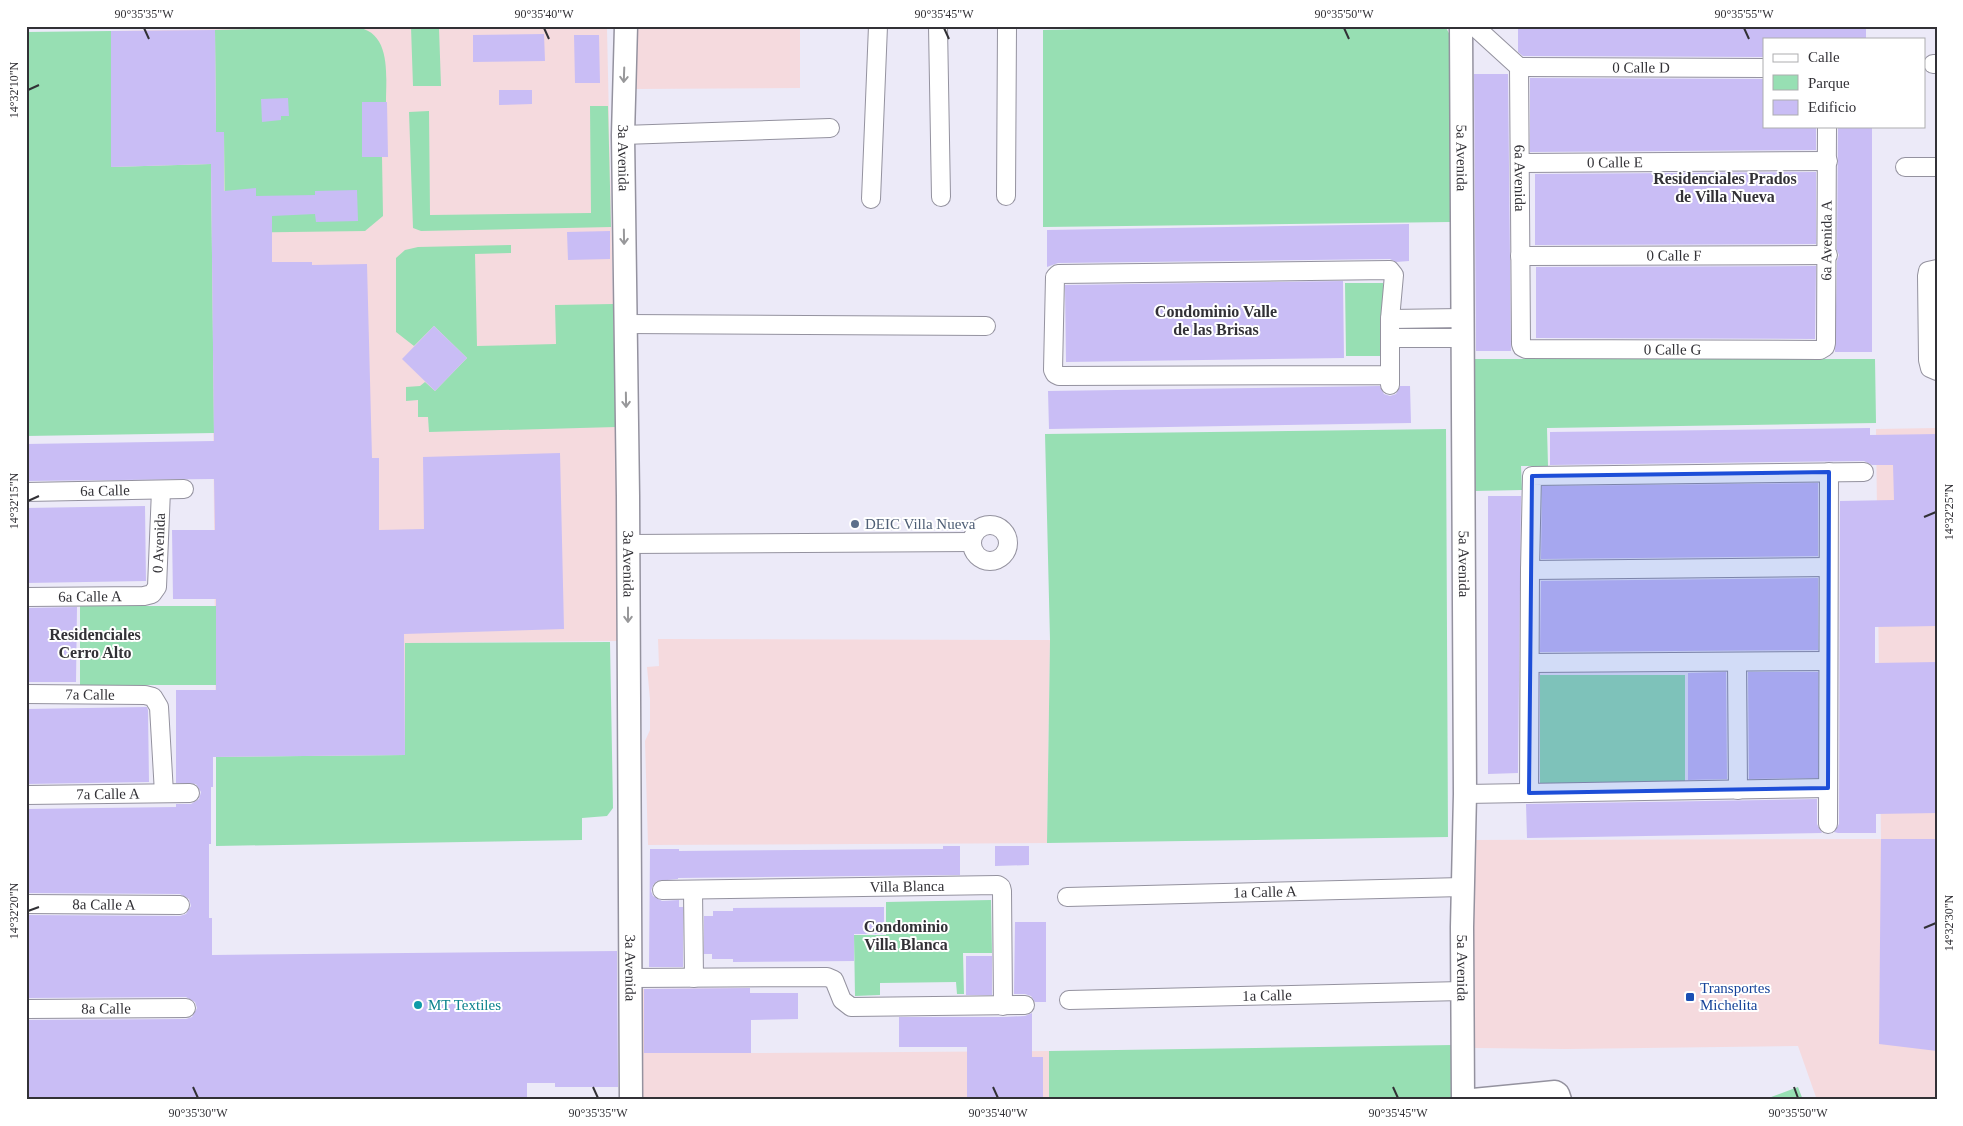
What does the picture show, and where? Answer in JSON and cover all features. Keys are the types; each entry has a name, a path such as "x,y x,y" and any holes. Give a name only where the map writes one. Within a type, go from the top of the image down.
{"street":[{"name":"3a Avenida","path":"626,26 623,135 632,1100"},
{"path":"871,199 878,26"},
{"path":"938,26 941,197"},
{"path":"1006,196 1007,26"},
{"name":"5a Avenida","path":"1461,26 1464,794 1462,1100"},
{"path":"1474,26 1518,67"},
{"name":"0 Calle D","path":"1518,67 1763,68"},
{"name":"6a Avenida","path":"1518,67 1521,163 1521,344 1526,349"},
{"path":"623,135 830,128"},
{"name":"6a Avenida A","path":"1820,350 1825,348 1826,343 1828,255 1827,128"},
{"name":"0 Calle E","path":"1521,163 1828,161"},
{"path":"1905,167 1937,167"},
{"name":"0 Calle F","path":"1520,256 1828,255"},
{"path":"1933,366 1927,276 1928,271 1935,269"},
{"path":"1390,270 1394,275 1390,338 1390,380 1059,376 1053,370 1055,278 1058,274 1390,270"},
{"path":"1390,319 1462,328"},
{"path":"625,324 986,326"},
{"path":"1390,338 1462,328"},
{"name":"0 Calle G","path":"1526,349 1820,350"},
{"path":"1828,824 1829,472"},
{"path":"1529,793 1530,570 1532,478 1535,475 1864,472"},
{"name":"6a Calle","path":"26,492 184,489"},
{"name":"0 Avenida","path":"152,594 157,588 162,490"},
{"path":"628,544 972,542"},
{"path":"1530,570 1828,567"},
{"name":"6a Calle A","path":"26,596 144,596 152,594"},
{"path":"1530,664 1828,661"},
{"path":"1737,662 1738,790"},
{"name":"7a Calle","path":"26,694 145,695 153,697 159,707 164,793"},
{"path":"1464,794 1828,788"},
{"name":"7a Calle A","path":"26,795 190,793"},
{"name":"Villa Blanca","path":"662,890 998,885 1002,891 1003,1006"},
{"name":"1a Calle A","path":"1068,897 1462,887"},
{"path":"693,890 694,978"},
{"name":"8a Calle A","path":"26,904 180,905"},
{"path":"631,978 829,978 836,982 843,1002 851,1007 1025,1005"},
{"name":"1a Calle","path":"1069,1000 1462,991"},
{"name":"8a Calle","path":"26,1008 186,1008"},
{"path":"1473,1100 1558,1096"}],"highlighted area":[{"path":"1829,472 1828,788 1529,793 1532,476"}],"shaded area":[{"path":"643,26 800,26 800,88 633,89 632,35"},
{"path":"354,27 607,29 617,482 618,641 405,643 405,755 216,757 211,165 111,167 111,31"},
{"path":"1937,428 1937,1100 1817,1100 1798,1046 1566,1049 1475,1048 1473,840 1881,839 1876,429"},
{"path":"658,639 1050,640 1047,843 648,845 645,741 650,730 650,699 647,667 659,666"},
{"path":"750,988 751,1053 1049,1051 1049,1100 643,1100 642,989"}],"green space":[{"path":"1234,26 1445,26 1450,35 1451,44 1450,222 1043,227 1043,30"},
{"path":"354,27 366,30 375,36 381,45 386,67 386,102 362,103 362,157 382,157 383,216 365,231 225,233 224,132 216,132 215,30"},
{"path":"411,27 439,28 441,86 413,86"},
{"path":"111,31 111,167 211,164 214,433 26,436 26,32"},
{"path":"590,106 608,106 611,227 421,231 413,228 409,112 429,111 430,215 591,213"},
{"path":"511,245 511,253 475,254 477,346 556,344 555,305 613,304 616,427 429,432 428,417 418,417 418,400 406,401 406,387 420,386 425,382 435,391 467,358 434,326 414,346 396,332 396,258 405,250 418,247"},
{"path":"1345,283 1383,283 1383,356 1346,356"},
{"path":"1471,359 1875,359 1876,423 1547,428 1548,466 1521,466 1522,490 1474,491"},
{"path":"1446,429 1448,837 1047,843 1050,640 1045,434"},
{"path":"80,606 216,606 216,685 80,685"},
{"path":"610,642 613,808 607,816 582,818 582,840 216,846 216,757 405,755 405,643"},
{"path":"1540,675 1685,675 1685,783 1540,783"},
{"path":"991,900 992,953 963,953 964,994 957,994 956,982 880,983 880,995 855,996 854,935 886,935 886,902"},
{"path":"1452,1045 1452,1100 1049,1100 1049,1051"},
{"path":"1798,1087 1803,1100 1763,1100"}],"building":[{"path":"1518,26 1866,26 1866,38 1763,38 1763,57 1523,56 1518,52"},
{"path":"215,30 216,132 224,132 224,191 256,188 256,196 315,195 315,191 357,190 358,221 316,222 315,214 272,216 272,262 312,262 312,265 367,264 372,458 379,458 379,530 424,529 423,457 560,453 564,629 404,634 405,755 213,757 211,844 209,844 209,918 212,918 212,955 617,951 618,1087 555,1087 555,1083 527,1083 527,1100 26,1100 27,1020 186,1019 192,1017 197,1008 195,1002 186,997 26,998 26,915 180,916 186,914 191,906 189,899 180,894 26,893 26,809 176,807 176,804 191,804 199,799 201,792 196,784 176,783 176,690 216,690 216,599 173,599 172,530 215,530 214,479 26,481 26,444 214,441 211,164 111,167 111,31"},
{"path":"544,34 545,61 473,62 473,35"},
{"path":"574,35 599,35 600,83 575,83"},
{"path":"1474,74 1508,74 1511,351 1476,351"},
{"path":"1530,78 1763,79 1763,128 1816,128 1816,150 1530,152"},
{"path":"499,90 532,90 532,104 499,105"},
{"path":"288,98 289,116 281,116 281,120 262,122 261,99"},
{"path":"362,102 387,102 388,157 362,157"},
{"path":"1838,128 1872,128 1872,352 1835,352 1837,261 1839,255 1837,250"},
{"path":"1816,172 1816,244 1535,245 1535,174"},
{"path":"1409,224 1409,261 1396,262 1390,259 1058,263 1047,267 1047,230"},
{"path":"610,231 610,259 568,260 567,232"},
{"path":"1816,266 1815,339 1536,338 1536,267"},
{"path":"1343,281 1344,358 1066,362 1065,285"},
{"path":"434,326 467,358 435,391 402,359"},
{"path":"1380,386 1384,394 1390,396 1396,394 1400,386 1410,386 1411,423 1049,429 1048,391"},
{"path":"1870,428 1870,435 1937,434 1937,626 1875,627 1875,663 1937,662 1937,813 1876,814 1876,833 1838,833 1834,832 1839,824 1840,501 1894,500 1893,465 1872,465 1864,461 1550,465 1550,432"},
{"path":"1818,483 1818,556 1541,559 1542,486"},
{"path":"1488,496 1521,496 1518,773 1488,774"},
{"path":"145,506 146,581 26,583 26,508"},
{"path":"1818,578 1818,650 1540,652 1541,581"},
{"path":"77,607 76,682 26,682 26,608"},
{"path":"1726,672 1727,779 1688,780 1688,673"},
{"path":"1748,672 1818,672 1818,778 1749,779"},
{"path":"147,707 149,782 26,784 26,709"},
{"path":"1817,799 1817,824 1822,833 1527,838 1526,804"},
{"path":"1881,839 1937,839 1937,1051 1879,1044"},
{"path":"943,846 960,846 960,875 678,878 657,881 651,891 653,896 662,901 679,900 679,907 683,907 683,967 649,967 650,849 679,849 679,851 943,849"},
{"path":"995,846 1029,846 1029,865 995,866"},
{"path":"884,907 884,934 854,934 854,961 733,962 733,959 712,959 712,954 704,954 704,916 713,916 713,911 733,911 733,908"},
{"path":"1015,922 1046,922 1046,1002 1035,1002 1031,996 1025,994 1014,994"},
{"path":"966,956 992,956 992,995 966,995"},
{"path":"750,988 750,993 798,993 798,1019 751,1020 751,1053 644,1053 644,989"},
{"path":"1032,1013 1032,1057 1043,1057 1043,1100 967,1100 967,1047 899,1047 899,1017 1004,1017 1025,1016"}],"place":[{"name":"DEIC Villa Nueva","path":"855,524"},
{"name":"Transportes Michelita","path":"1690,997"},
{"name":"MT Textiles","path":"418,1005"}],"district":[{"name":"Residenciales Prados de Villa Nueva","path":"1725,187"},
{"name":"Condominio Valle de las Brisas","path":"1216,320"},
{"name":"Residenciales Cerro Alto","path":"95,643"},
{"name":"Condominio Villa Blanca","path":"906,935"}]}
